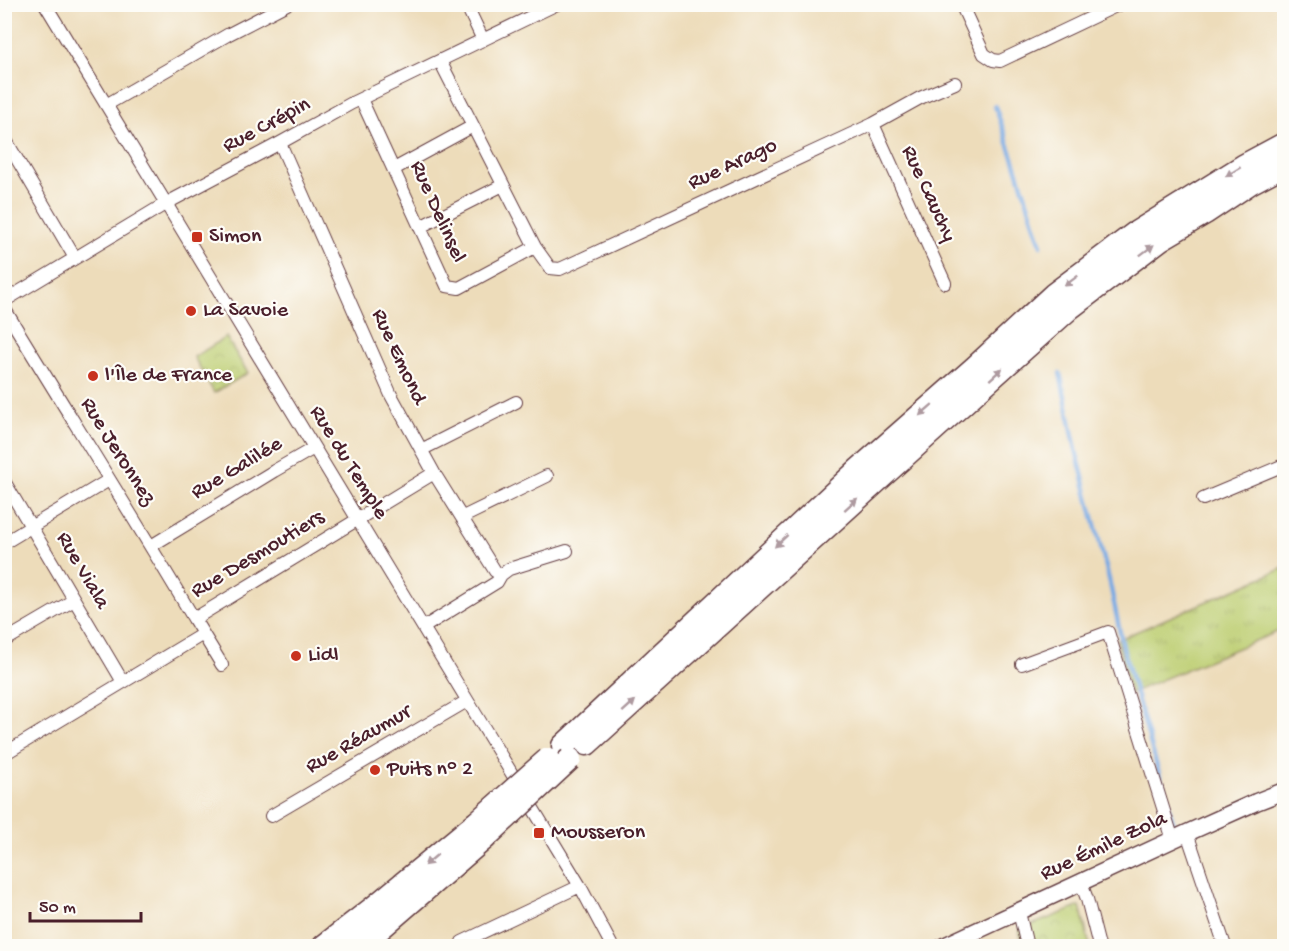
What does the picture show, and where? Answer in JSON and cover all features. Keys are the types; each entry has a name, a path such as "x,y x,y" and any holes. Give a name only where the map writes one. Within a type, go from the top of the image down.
{"highway":[{"path":"566,752 858,470 1054,294 1135,233 1242,166 1284,144"},
{"path":"357,946 373,935 480,831 566,752 1070,308 1161,239 1250,183 1284,165"},
{"path":"324,946 480,831"}],"street":[{"name":"Rue du Temple","path":"45,4 580,885 612,946"},
{"path":"106,105 286,4"},
{"path":"466,4 483,40"},
{"name":"Rue Crépin","path":"4,301 165,204 361,99 557,4"},
{"path":"962,4 984,54 993,60 1000,61 1116,5"},
{"name":"Rue Arago","path":"440,61 535,247 550,268 560,269 873,124 920,98 955,83"},
{"name":"Rue Delinsel","path":"361,99 447,286 459,288 535,247"},
{"name":"Rue Cauchy","path":"873,124 945,283"},
{"path":"394,168 473,126"},
{"name":"Rue Emond","path":"280,144 387,388 434,473 495,571 501,575"},
{"path":"7,146 75,258"},
{"path":"420,227 503,185"},
{"name":"Rue Jeronnez","path":"4,308 194,619"},
{"path":"421,450 516,402"},
{"name":"Rue Galilée","path":"151,546 314,448"},
{"path":"1203,499 1284,465"},
{"name":"Rue Desmoutiers","path":"4,754 203,634 194,619 434,473"},
{"path":"463,518 547,476"},
{"path":"4,543 109,480"},
{"name":"Rue Viala","path":"4,481 123,682"},
{"path":"423,627 497,582 501,575 509,569 567,551"},
{"path":"4,641 74,600"},
{"path":"1022,664 1108,632 1180,837 1225,946"},
{"path":"203,634 222,665"},
{"name":"Rue Réaumur","path":"272,816 467,700"},
{"name":"Rue Émile Zola","path":"944,946 1284,791"},
{"path":"1081,883 1099,946"},
{"path":"460,946 462,942 580,885"},
{"path":"1019,912 1028,946"}],"green space":[{"path":"226,337 248,373 214,393 194,357"},
{"path":"1284,568 1284,629 1130,693 1117,640"},
{"path":"1080,906 1090,946 1023,946 1019,930"}],"waterway":[{"path":"995,106 1041,245"},
{"path":"1060,373 1124,652 1174,825"}],"place":[{"name":"Simon","path":"197,237"},
{"name":"La Savoie","path":"191,311"},
{"name":"l'Île de France","path":"93,376"},
{"name":"Lidl","path":"296,656"},
{"name":"Puits n° 2","path":"375,770"},
{"name":"Mousseron","path":"539,833"}]}
